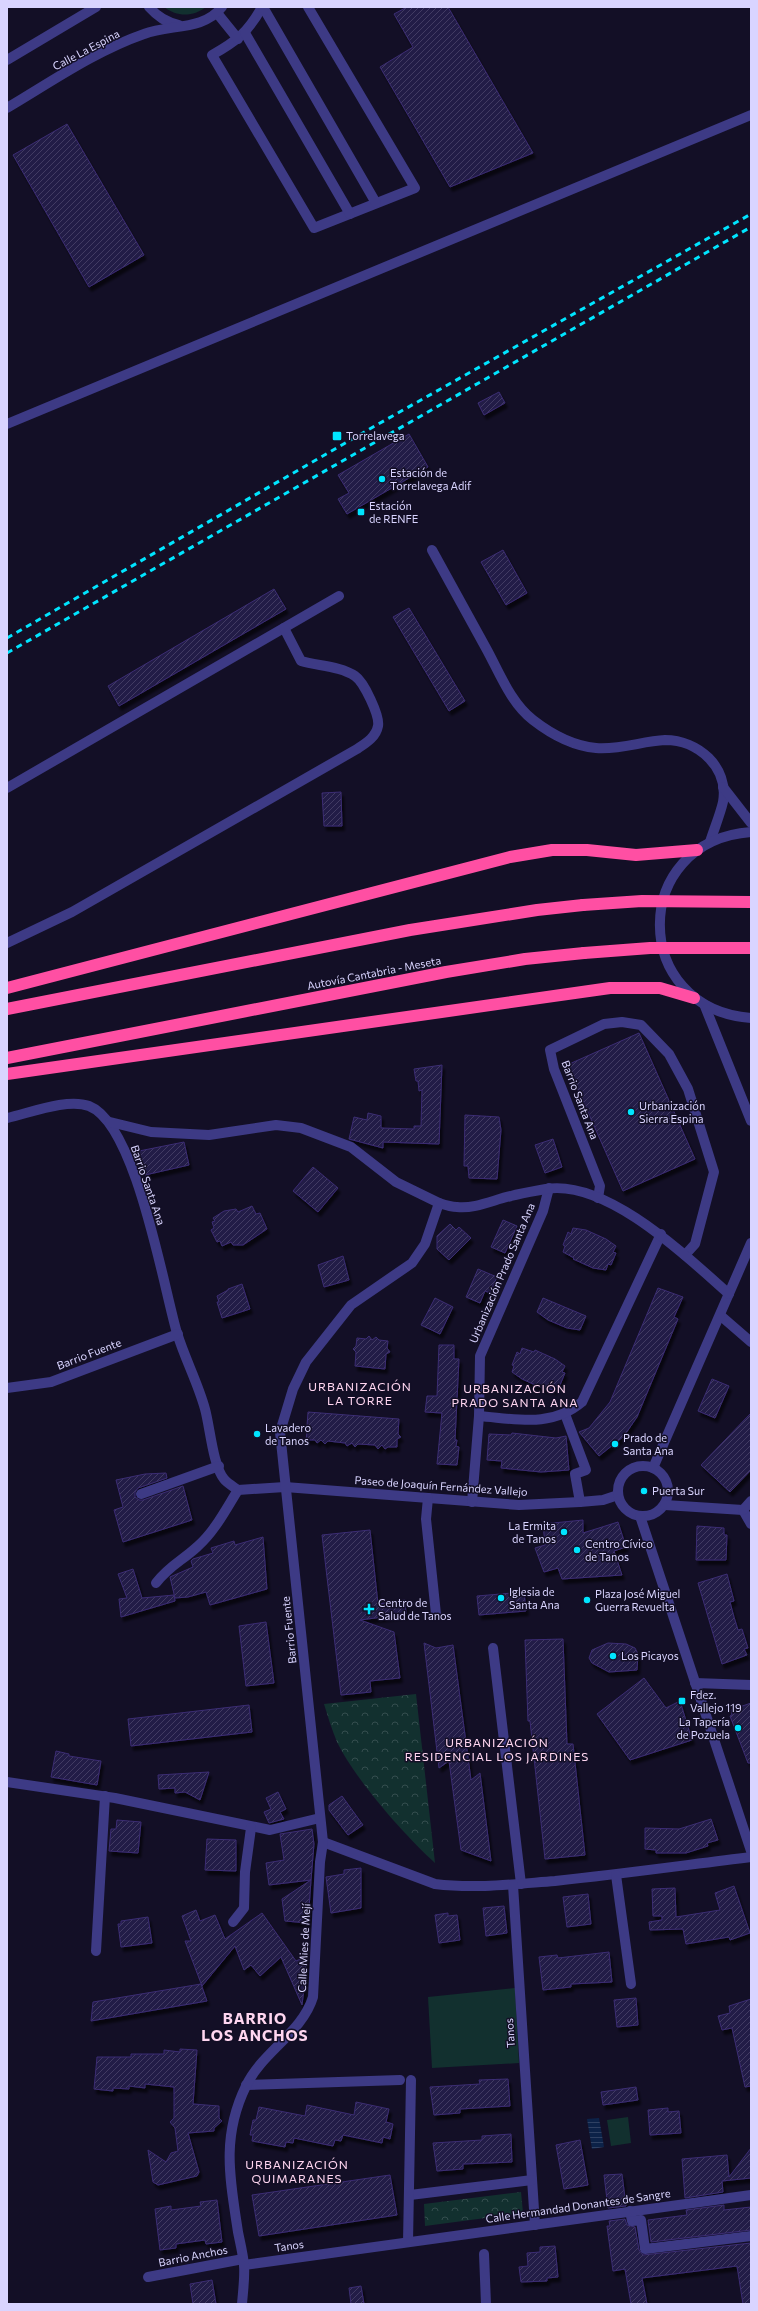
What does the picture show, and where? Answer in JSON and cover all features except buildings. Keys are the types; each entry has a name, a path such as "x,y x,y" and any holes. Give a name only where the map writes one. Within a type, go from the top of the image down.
{"highway":[{"path":"7,988 510,857 552,850 587,850 636,854 697,850"},
{"path":"7,1009 403,931 529,911 583,905 649,901 751,902"},
{"name":"Autovía Cantabria - Meseta","path":"7,1058 468,968 584,953 650,948 751,948"},
{"path":"7,1074 610,988 660,988 699,1001"}],"street":[{"path":"7,60 96,7"},
{"name":"Calle La Espina","path":"149,7 157,16 168,22 181,25"},
{"path":"308,7 415,188 314,228 212,55 242,36 262,7 376,203"},
{"path":"220,10 242,36 350,214"},
{"name":"Calle La Espina","path":"7,108 103,52 144,33 181,25 200,23 220,10"},
{"path":"7,424 751,115"},
{"path":"432,550 512,695 533,720 569,740 595,748 619,748 664,740 686,743 698,748 712,762 717,769 723,787 723,801 710,842"},
{"path":"7,788 339,596"},
{"path":"7,943 72,912 358,749 372,738 378,726 377,717 364,686 355,676 350,674 301,661 284,628"},
{"path":"723,787 751,824"},
{"path":"751,832 736,833 710,842 697,850 678,869 664,893 659,927 662,950 671,972 699,1001 751,1121"},
{"path":"699,1001 727,1014 751,1018"},
{"name":"Barrio Santa Ana","path":"598,1198 600,1186 554,1069 550,1050 604,1024 622,1022 641,1025 669,1054 688,1089 714,1172 695,1244 685,1255"},
{"path":"7,1118 72,1103 90,1107 110,1122"},
{"name":"Barrio Santa Ana","path":"110,1122 151,1132 209,1135 276,1125 301,1128 351,1147 396,1182 440,1203 458,1208 476,1206 512,1195 549,1188 579,1191 611,1203 661,1234 729,1294"},
{"name":"Barrio Santa Ana","path":"110,1122 128,1158 146,1210 178,1334 205,1410 218,1466"},
{"name":"Urbanización Prado Santa Ana","path":"472,1502 479,1416 480,1356 543,1211 549,1188"},
{"name":"Barrio Fuente","path":"320,1818 280,1432 299,1376 306,1362 351,1305 412,1263 425,1244 440,1203"},
{"path":"479,1416 538,1420 565,1414 582,1402 661,1234"},
{"path":"653,1468 721,1316 751,1244"},
{"path":"721,1316 751,1342"},
{"name":"Barrio Fuente","path":"7,1388 51,1382 178,1334"},
{"path":"565,1414 586,1470 575,1474 580,1502"},
{"path":"141,1494 218,1466 223,1479 238,1490 285,1487"},
{"path":"646,1466 653,1468 661,1472 669,1488 665,1505 654,1514 640,1516 628,1512 620,1502 618,1496 620,1480 631,1469 646,1466"},
{"name":"Paseo de Joaquín Fernández Vallejo","path":"285,1487 519,1505 580,1502 602,1500 618,1496"},
{"path":"156,1583 168,1568 198,1546 214,1527 238,1490"},
{"path":"428,1498 426,1519 436,1614"},
{"path":"665,1505 743,1510 751,1502"},
{"path":"743,1510 751,1524"},
{"path":"640,1516 751,1851"},
{"name":"Tanos","path":"493,1648 517,1884 535,2225"},
{"path":"695,1683 751,1685"},
{"path":"7,1782 105,1796 251,1828 270,1830 320,1818 323,1842 393,1867 434,1884 452,1886 517,1884 616,1875 751,1857"},
{"path":"96,1951 105,1796"},
{"path":"234,1922 244,1908 244,1872 251,1828"},
{"name":"Calle Mies de Mejí","path":"242,2304 244,2262 234,2204 228,2150 230,2132 246,2086 272,2052 304,2017 309,2009 313,1997 320,1862 323,1842"},
{"path":"616,1875 631,1984"},
{"path":"246,2086 400,2080"},
{"path":"408,2242 411,2080"},
{"path":"410,2195 532,2180"},
{"name":"Calle Hermandad Donantes de Sangre","path":"408,2242 751,2195"},
{"path":"630,2211 632,2221 641,2220 645,2249 751,2236"},
{"name":"Tanos","path":"244,2262 408,2242"},
{"path":"484,2254 486,2304"},
{"name":"Barrio Anchos","path":"148,2277 244,2262"}],"green space":[{"path":"164,7 206,7 196,13 180,14 174,13"},
{"path":"416,1694 435,1863 395,1822 356,1773 337,1742 324,1704"},
{"path":"515,1988 519,2063 432,2068 428,1997"},
{"path":"628,2117 631,2143 611,2146 607,2120"},
{"path":"521,2192 523,2213 425,2226 424,2204"}],"water":[{"path":"599,2118 604,2147 592,2149 587,2119"}],"railway":[{"path":"7,638 373,427 751,214"},
{"path":"7,653 751,227"}],"place":[{"name":"Torrelavega","path":"337,436"},
{"name":"Estación de Torrelavega Adif","path":"382,479"},
{"name":"Estación de RENFE","path":"361,512"},
{"name":"Urbanización Sierra Espina","path":"631,1112"},
{"name":"Lavadero de Tanos","path":"257,1434"},
{"name":"Prado de Santa Ana","path":"615,1444"},
{"name":"Puerta Sur","path":"644,1491"},
{"name":"La Ermita de Tanos","path":"564,1532"},
{"name":"Centro Cívico de Tanos","path":"577,1550"},
{"name":"Iglesia de Santa Ana","path":"501,1598"},
{"name":"Plaza José Miguel Guerra Revuelta","path":"587,1600"},
{"name":"Centro de Salud de Tanos","path":"369,1609"},
{"name":"Los Picayos","path":"613,1656"},
{"name":"Fdez. Vallejo 119","path":"682,1701"},
{"name":"La Tapería de Pozuela","path":"738,1728"}],"district":[{"name":"URBANIZACIÓN LA TORRE","path":"360,1394"},
{"name":"URBANIZACIÓN PRADO SANTA ANA","path":"515,1396"},
{"name":"URBANIZACIÓN RESIDENCIAL LOS JARDINES","path":"497,1750"},
{"name":"BARRIO LOS ANCHOS","path":"255,2028"},
{"name":"URBANIZACIÓN QUIMARANES","path":"297,2172"}]}
